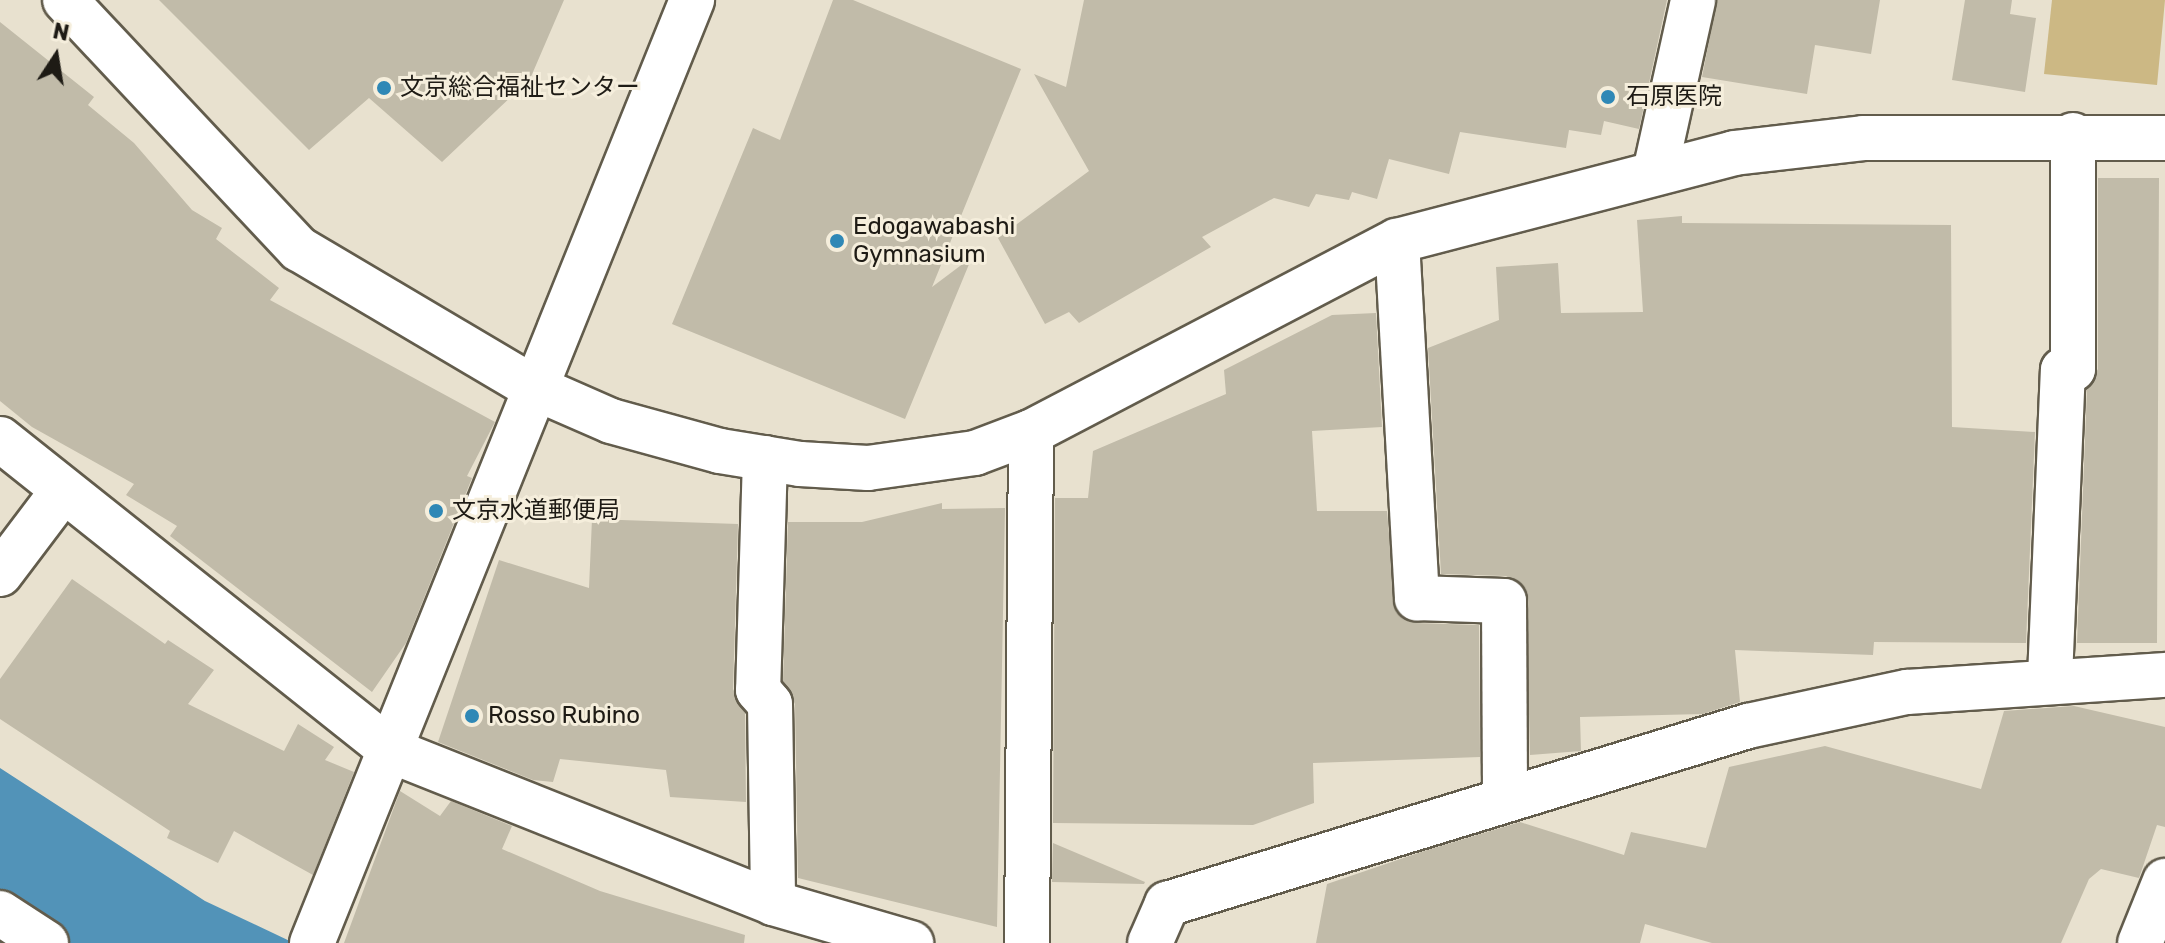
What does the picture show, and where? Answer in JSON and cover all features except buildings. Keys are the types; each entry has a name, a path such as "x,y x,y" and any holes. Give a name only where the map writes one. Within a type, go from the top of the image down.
{"main road":[{"path":"65,0 299,249 531,386 611,421 765,458 868,468 920,465 1031,432 1397,241 1655,172 1734,153 1863,138 2073,135 2165,138"},
{"path":"313,940 392,751 531,386 692,0"},
{"path":"1655,172 1693,0"},
{"path":"2050,678 2063,370 2073,369 2073,135"},
{"path":"1397,241 1417,598 1504,601 1505,800"},
{"path":"1027,943 1031,432"},
{"path":"0,439 62,492 392,751 773,903 911,943"},
{"path":"765,458 758,690 770,704 773,903"},
{"path":"0,574 62,492"},
{"path":"1150,943 1167,904 1748,726 1907,692 2050,678 2165,675"},
{"path":"2140,943 2165,881"},
{"path":"0,913 46,943"}],"shaded area":[{"path":"2052,0 2165,0 2157,85 2044,74"}],"water":[{"path":"0,768 205,901 294,943 0,943"}],"place":[{"name":"文京総合福祉センター","path":"384,88"},
{"name":"石原医院","path":"1608,97"},
{"name":"Edogawabashi Gymnasium","path":"837,241"},
{"name":"文京水道郵便局","path":"436,511"},
{"name":"Rosso Rubino","path":"472,716"}]}
